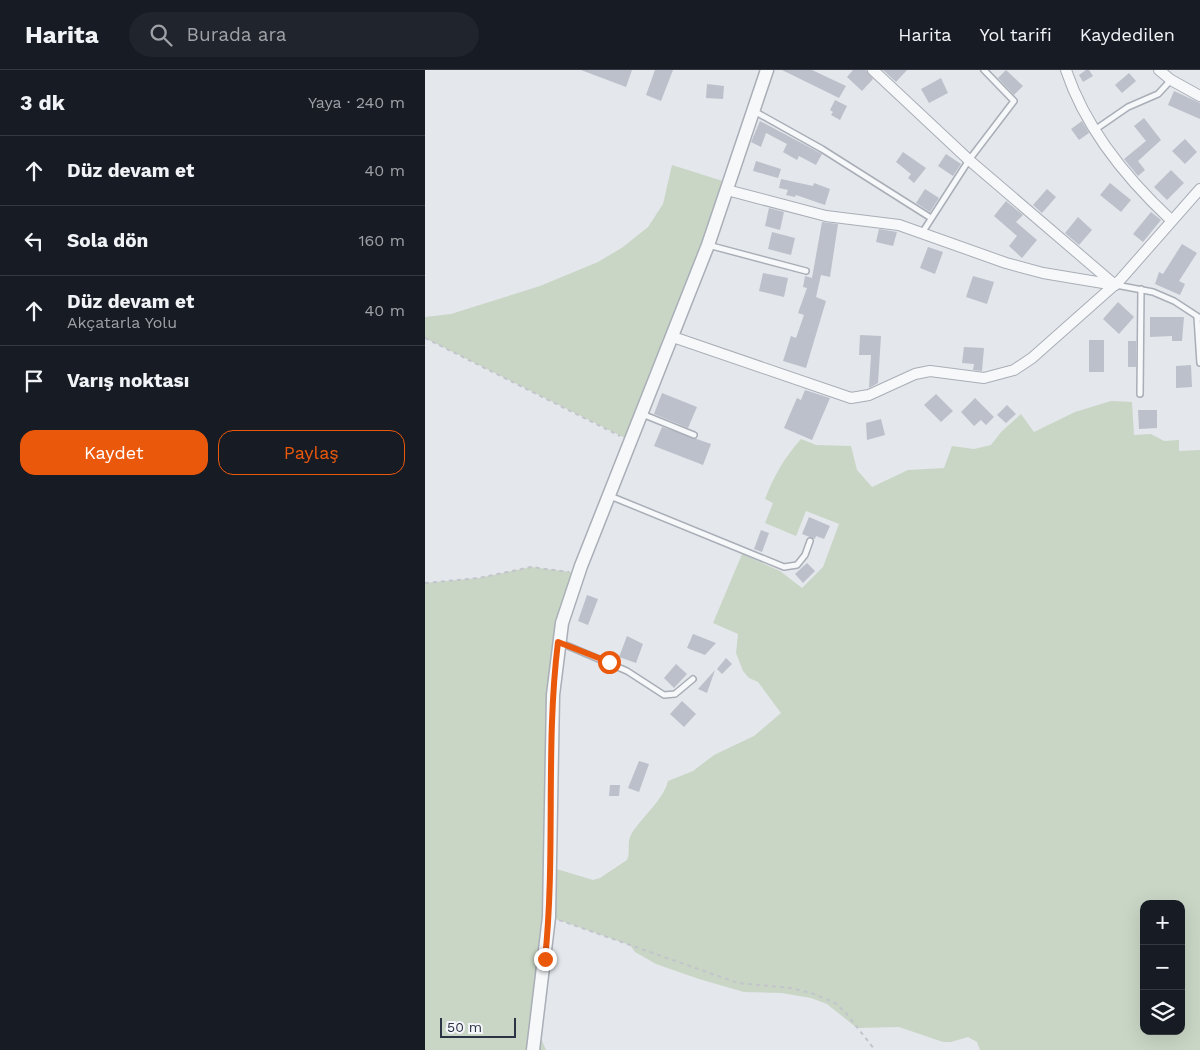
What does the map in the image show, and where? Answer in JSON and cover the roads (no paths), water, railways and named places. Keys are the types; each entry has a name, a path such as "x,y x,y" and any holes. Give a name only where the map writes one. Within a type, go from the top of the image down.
{"street":[{"path":"533,1050 549,917 553,695 558,642 568,601 708,245 767,70"},
{"path":"873,70 969,160 1115,285"},
{"path":"1066,70 1080,103 1096,129 1136,184 1171,220"},
{"path":"1159,70 1171,80 1200,96"},
{"path":"673,336 851,398 869,395 915,374 930,371 984,378 1014,370 1032,358 1115,285 1200,189"},
{"path":"727,190 826,216 881,222 922,233 1033,271 1115,285"}],"lane":[{"path":"922,233 969,160 1014,100 984,70"},
{"path":"1096,129 1128,107 1158,94 1171,80"},
{"path":"753,111 822,149 931,218"},
{"path":"708,245 806,271"},
{"path":"1115,285 1141,288 1165,297 1199,317 1200,363"},
{"path":"1140,394 1141,288"},
{"path":"642,414 694,435"},
{"path":"609,496 784,567 797,565 805,554 810,541"},
{"path":"558,642 627,671 664,694 675,694 693,679"}]}
